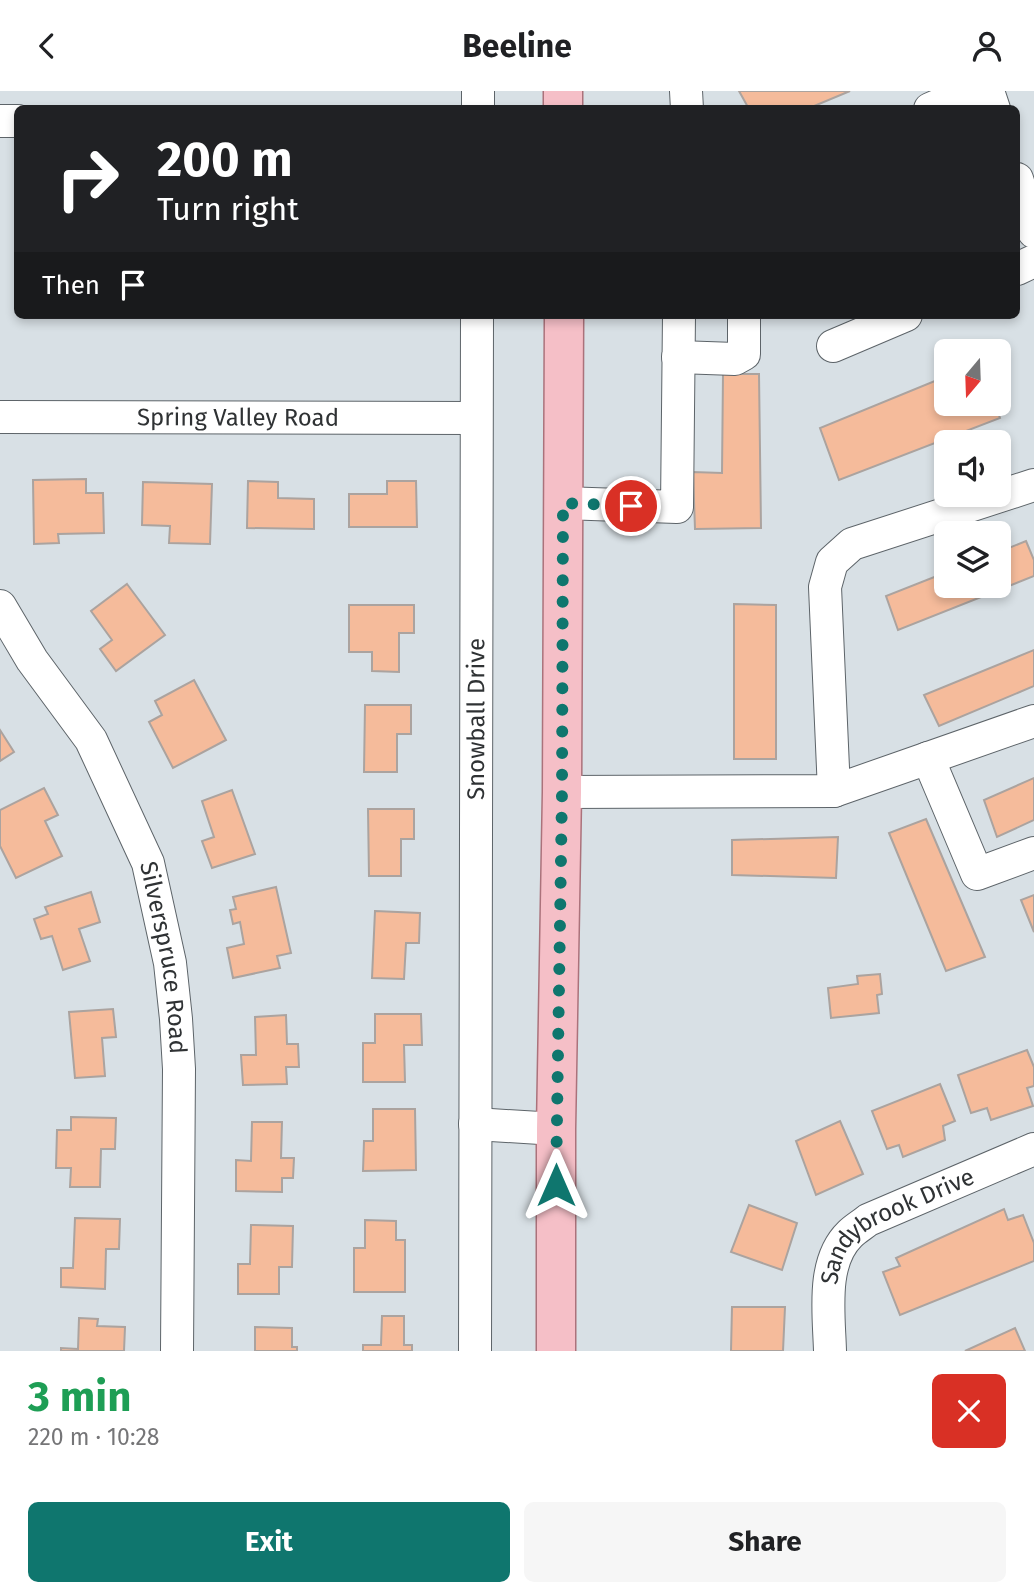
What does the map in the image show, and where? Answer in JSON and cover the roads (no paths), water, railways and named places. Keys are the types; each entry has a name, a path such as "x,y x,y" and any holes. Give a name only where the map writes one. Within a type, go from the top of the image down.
{"main road":[{"path":"556,1351 564,319"}],"street":[{"path":"939,105 971,91"},
{"path":"1020,188 1034,232"},
{"name":"Snowball Drive","path":"475,1351 477,319"},
{"path":"563,503 677,507 679,319"},
{"path":"678,357 742,357 744,319"},
{"path":"833,346 897,319"},
{"name":"Spring Valley Road","path":"0,417 476,418"},
{"path":"834,791 825,586 832,562 852,544 1034,485"},
{"name":"Silverspruce Road","path":"0,605 32,660 81,724 100,755 148,863 158,902 170,963 179,1069 177,1351"},
{"path":"562,792 834,791 1034,721"},
{"path":"928,758 977,874 1034,853"},
{"path":"475,1123 556,1129"},
{"name":"Sandybrook Drive","path":"830,1351 831,1271 836,1255 849,1235 868,1220 1034,1149"}]}
